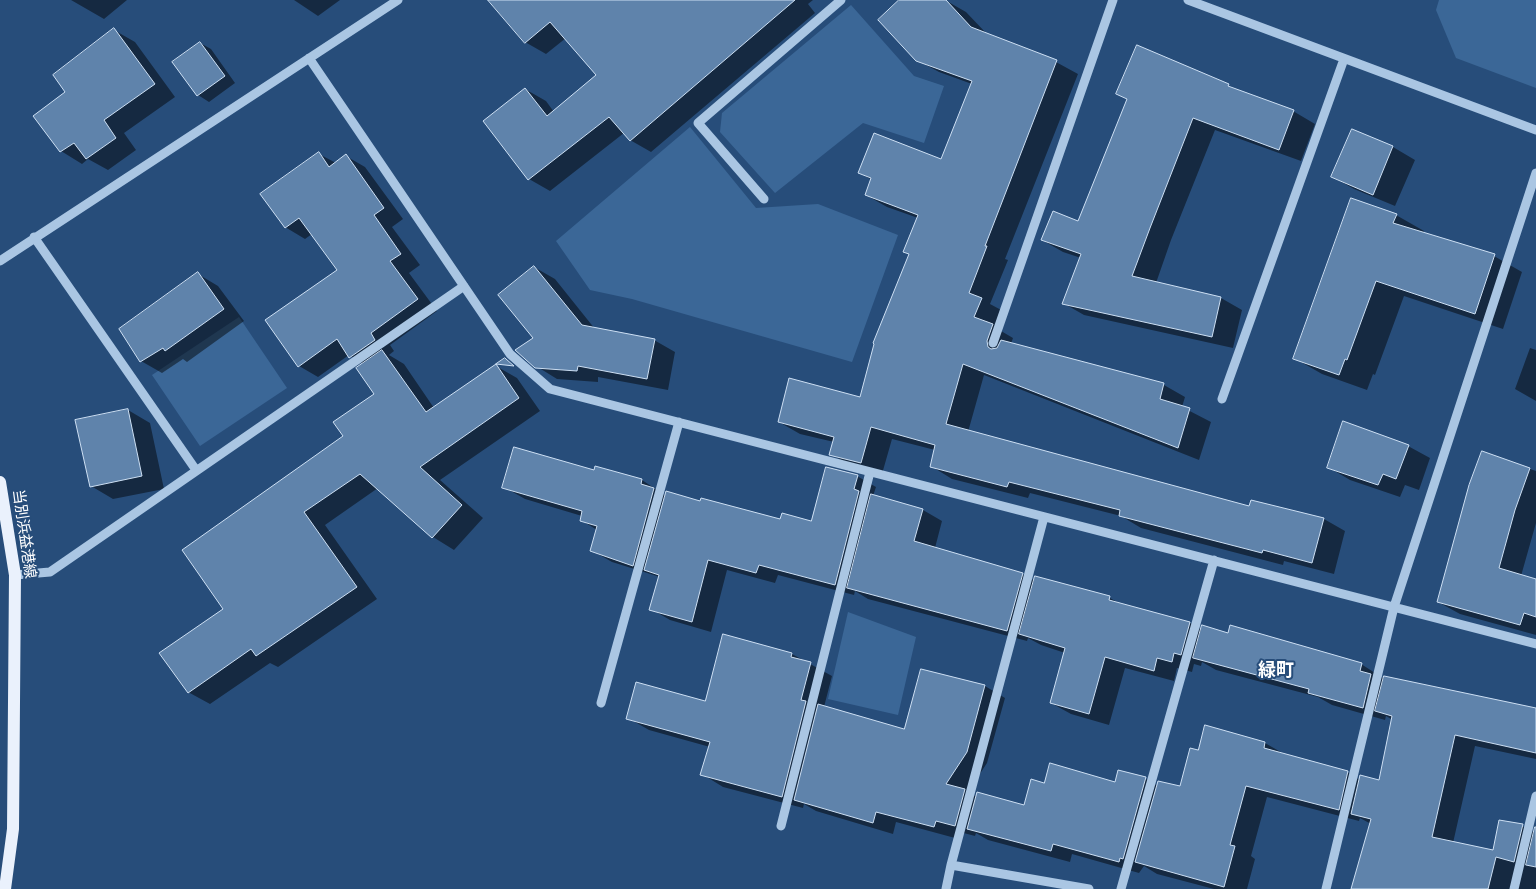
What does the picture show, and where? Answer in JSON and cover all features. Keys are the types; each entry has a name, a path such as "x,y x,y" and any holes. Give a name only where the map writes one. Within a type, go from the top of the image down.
{"main road":[{"name":"当別浜益港線","path":"0,482 15,575 13,829 5,889"}],"street":[{"path":"0,261 398,0"},
{"path":"764,199 698,123 841,0"},
{"path":"993,343 1113,0"},
{"path":"1188,0 1536,130"},
{"path":"309,58 510,354 550,389 1536,644"},
{"path":"1222,399 1344,59"},
{"path":"1326,889 1394,607 1536,173"},
{"path":"34,237 196,470"},
{"path":"15,575 50,572 464,286"},
{"path":"601,703 679,422"},
{"path":"781,826 870,472"},
{"path":"946,889 951,864 1044,517"},
{"path":"1121,889 1214,560"},
{"path":"1514,889 1536,796"},
{"path":"951,864 1089,889"}],"shaded area":[{"path":"1439,0 1536,0 1536,88 1456,58 1436,10"},
{"path":"851,5 914,76 944,86 924,143 863,123 775,193 720,132 722,113"},
{"path":"690,127 756,208 818,204 898,235 852,362 632,299 590,290 556,241"},
{"path":"239,317 287,388 200,446 152,375"},
{"path":"848,612 916,637 898,715 828,699"}],"building":[{"path":"488,0 795,0 630,141 609,117 528,180 483,121 525,88 547,116 596,75 550,22 525,43"},
{"path":"899,0 946,0 971,27 1057,60 985,246 987,246 969,293 982,298 974,317 993,324 987,341 988,347 991,349 997,348 1001,340 1164,383 1160,399 1190,408 1178,448 963,364 946,424 1249,506 1251,500 1324,518 1312,563 1263,550 1262,553 1119,516 1120,510 1009,482 1007,487 930,467 935,445 871,427 861,463 829,455 834,437 778,422 789,378 860,397 873,343 909,254 903,252 918,215 865,195 871,178 858,173 874,133 941,159 972,81 916,61 878,20"},
{"path":"114,28 155,84 104,120 116,138 86,159 74,143 60,152 33,116 65,92 53,75"},
{"path":"200,42 225,76 197,96 172,62"},
{"path":"1137,45 1229,84 1228,86 1294,110 1279,150 1193,118 1132,276 1221,297 1212,337 1062,304 1081,254 1041,240 1053,211 1078,221 1127,99 1116,94"},
{"path":"1352,129 1393,146 1373,195 1331,177"},
{"path":"319,152 329,167 346,154 384,208 374,215 401,254 390,261 418,299 371,333 375,340 349,358 337,339 298,367 265,320 337,270 299,218 285,228 260,194"},
{"path":"1351,198 1397,214 1393,223 1495,254 1475,314 1376,281 1347,360 1345,359 1339,375 1293,359"},
{"path":"534,266 582,325 655,339 647,379 578,366 577,371 535,368 515,350 533,338 498,295"},
{"path":"198,272 224,309 165,351 163,348 140,362 119,329"},
{"path":"382,350 426,412 496,364 519,398 420,467 462,505 432,538 360,474 304,512 357,587 256,656 251,649 188,693 159,653 223,609 182,550 343,436 333,422 374,394 356,368"},
{"path":"506,359 514,366 496,364"},
{"path":"128,409 142,476 90,487 75,420"},
{"path":"1343,421 1409,445 1396,479 1383,474 1378,485 1327,468"},
{"path":"514,447 594,470 595,466 642,479 641,484 654,488 633,566 590,551 597,526 580,521 582,511 502,488"},
{"path":"1482,451 1530,468 1515,510 1499,568 1536,579 1536,617 1524,613 1520,625 1437,602 1469,485"},
{"path":"826,467 858,475 854,489 859,491 835,585 759,565 756,573 708,560 692,622 649,610 659,575 644,570 666,491 700,501 701,498 780,519 782,513 811,521"},
{"path":"871,494 923,509 914,541 1023,573 1007,631 847,588"},
{"path":"1035,576 1110,596 1109,600 1190,622 1181,655 1174,653 1172,662 1157,658 1154,671 1105,657 1089,714 1050,703 1065,648 1019,634"},
{"path":"1202,625 1228,633 1230,625 1362,663 1360,671 1371,674 1363,708 1308,693 1309,689 1193,658"},
{"path":"723,634 792,653 791,657 811,662 801,700 806,701 782,797 700,775 710,742 626,719 636,682 705,701"},
{"path":"921,669 985,685 967,752 946,784 965,789 955,826 936,821 934,827 876,812 873,823 794,800 818,704 904,729"},
{"path":"1384,676 1536,708 1536,753 1455,735 1432,837 1493,850 1499,820 1523,824 1514,862 1496,857 1488,889 1351,889 1371,819 1351,814 1360,775 1379,780 1392,716 1375,711"},
{"path":"1205,725 1265,742 1264,748 1348,771 1339,810 1246,786 1230,845 1235,846 1224,887 1135,862 1158,781 1180,786 1190,748 1198,750"},
{"path":"1050,763 1115,782 1118,770 1146,777 1123,859 1120,858 1119,862 1053,844 1051,851 967,829 977,792 1024,805 1031,779 1044,783"},
{"path":"1536,827 1536,867 1526,865"}],"district":[{"name":"緑町","path":"1276,671"}]}
